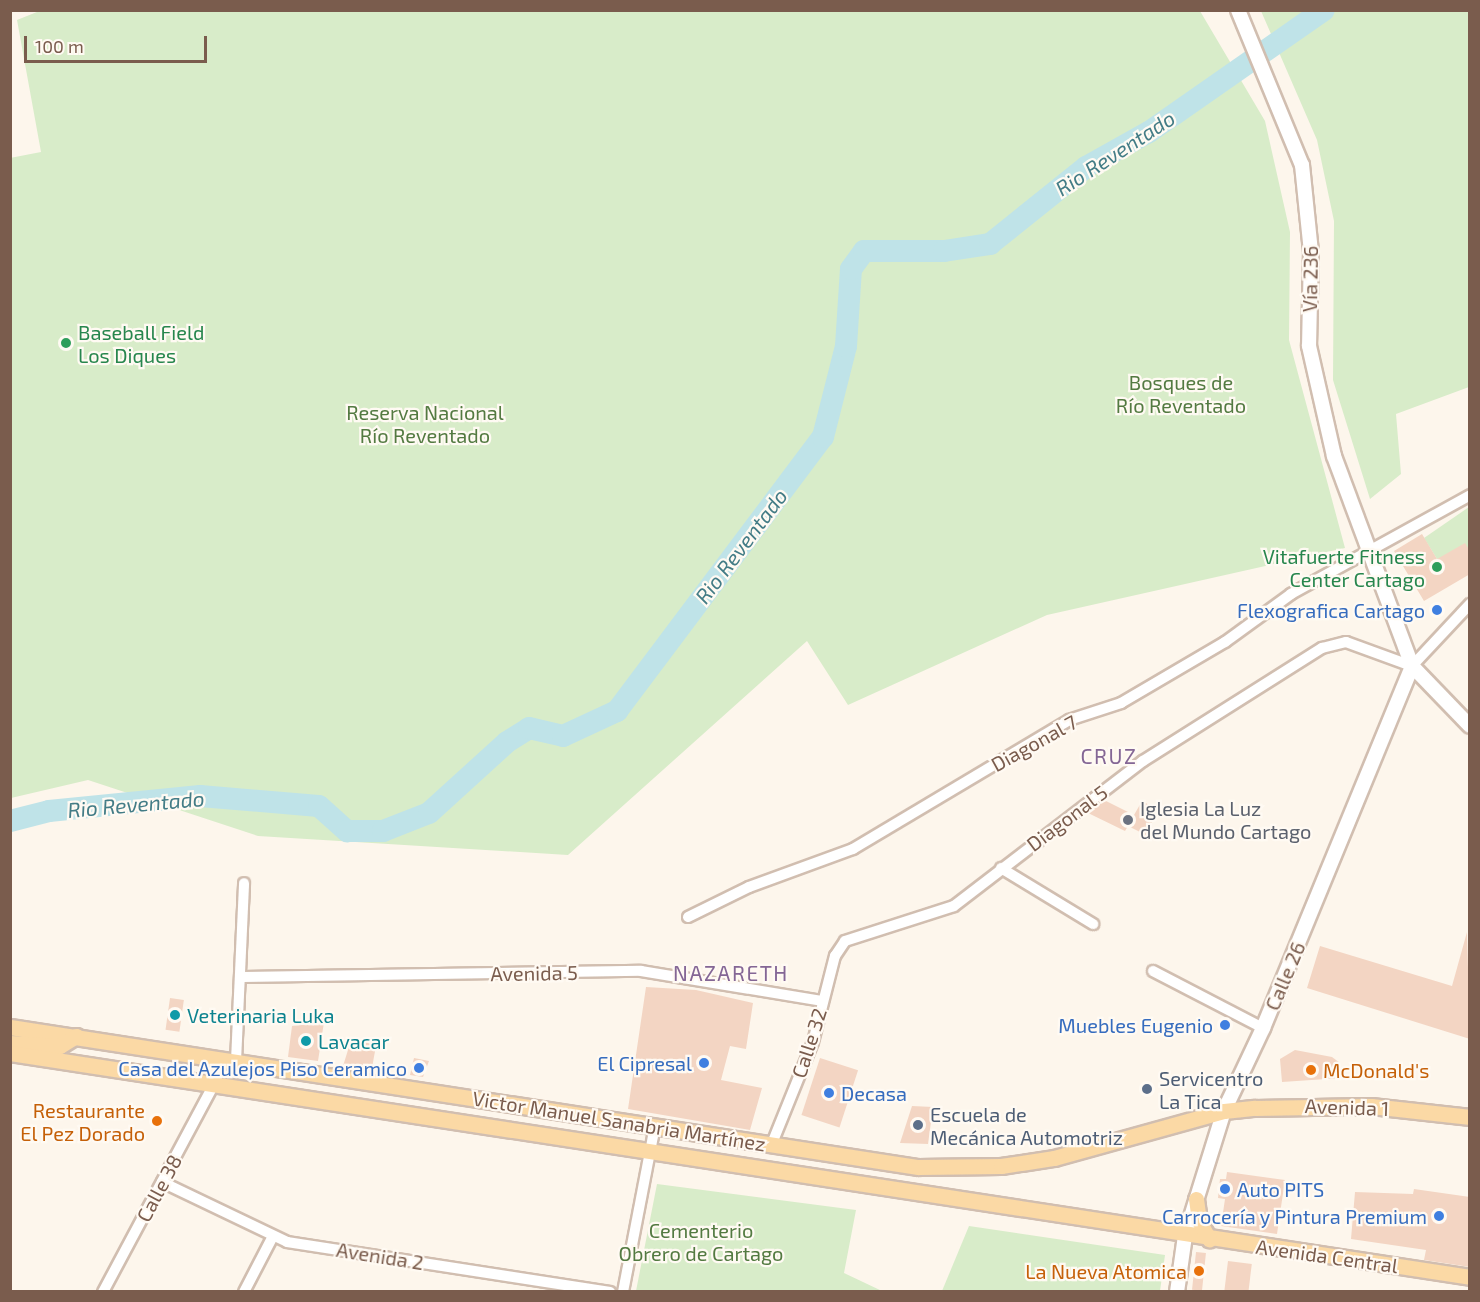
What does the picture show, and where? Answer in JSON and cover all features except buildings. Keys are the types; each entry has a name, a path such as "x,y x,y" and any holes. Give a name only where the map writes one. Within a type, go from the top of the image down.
{"main road":[{"name":"Vía 236","path":"1239,11 1302,165 1310,206 1312,371 1334,456 1371,550 1412,666"},
{"path":"1412,666 1470,726"},
{"name":"Calle 26","path":"1177,1292 1185,1236 1224,1111 1263,1028 1412,666"},
{"name":"Victor Manuel Sanabria Martínez","path":"10,1027 655,1126 891,1166 1001,1166 1054,1158 1224,1111"},
{"path":"10,1043 60,1046 76,1036"},
{"name":"Victor Manuel Sanabria Martínez","path":"10,1053 1185,1236"},
{"name":"Avenida 1","path":"1224,1111 1371,1106 1470,1117"},
{"path":"627,1149 634,1137 633,1123"},
{"path":"1196,1199 1199,1221 1209,1239"},
{"name":"Avenida Central","path":"1185,1236 1470,1276"}],"street":[{"name":"Diagonal 7","path":"688,917 749,887 853,849 1069,720 1120,703 1225,642 1290,594 1470,495"},
{"path":"1412,666 1470,604"},
{"name":"Diagonal 5","path":"845,941 857,933 941,912 1143,761 1334,642 1412,666"},
{"path":"1001,868 1093,924"},
{"path":"236,1061 243,977 244,882"},
{"name":"Calle 32","path":"771,1146 813,1042 835,956 845,941"},
{"name":"Avenida 5","path":"243,977 641,971 822,1001"},
{"path":"1153,971 1263,1028"},
{"name":"Calle 38","path":"103,1292 214,1084"},
{"path":"623,1292 655,1126"},
{"name":"Avenida 2","path":"162,1182 272,1238 610,1292"},
{"path":"244,1292 272,1238"}],"green space":[{"name":"Reserva Nacional Río Reventado","path":"42,10 1200,11 1265,121 1290,232 1289,340 1345,548 1047,615 848,705 807,641 568,855 258,836 88,780 11,798 10,158 41,152 17,20"},
{"path":"1261,11 1469,11 1469,387 1396,414 1401,474 1370,499 1333,380 1334,221 1317,140"},
{"path":"1469,507 1469,551 1437,559 1424,538"},
{"name":"Cementerio Obrero de Cartago","path":"657,1184 856,1210 844,1273 882,1291 636,1291"},
{"path":"969,1226 1165,1255 1160,1291 942,1291"}],"waterway":[{"name":"Rio Reventado","path":"10,821 49,811 200,796 319,806 347,831 383,831 429,813 507,742 529,728 563,736 617,711 823,437 846,346 851,269 864,251 944,251 990,244 1086,167 1149,132 1324,10"}],"place":[{"name":"Baseball Field Los Diques","path":"66,343"},
{"name":"Vitafuerte Fitness Center Cartago","path":"1437,567"},
{"name":"Flexografica Cartago","path":"1437,610"},
{"name":"Iglesia La Luz del Mundo Cartago","path":"1128,820"},
{"name":"Veterinaria Luka","path":"175,1015"},
{"name":"Muebles Eugenio","path":"1225,1025"},
{"name":"Lavacar","path":"306,1041"},
{"name":"El Cipresal","path":"704,1063"},
{"name":"Casa del Azulejos Piso Ceramico","path":"419,1068"},
{"name":"McDonald's","path":"1311,1070"},
{"name":"Servicentro La Tica","path":"1147,1089"},
{"name":"Decasa","path":"829,1093"},
{"name":"Restaurante El Pez Dorado","path":"157,1121"},
{"name":"Escuela de Mecánica Automotriz","path":"918,1125"},
{"name":"Auto PITS","path":"1225,1189"},
{"name":"Carrocería y Pintura Premium","path":"1439,1216"},
{"name":"La Nueva Atomica","path":"1199,1271"}],"district":[{"name":"CRUZ","path":"1109,756"},
{"name":"NAZARETH","path":"731,973"}],"park label":[{"name":"Bosques de Río Reventado","path":"1181,394"}]}
